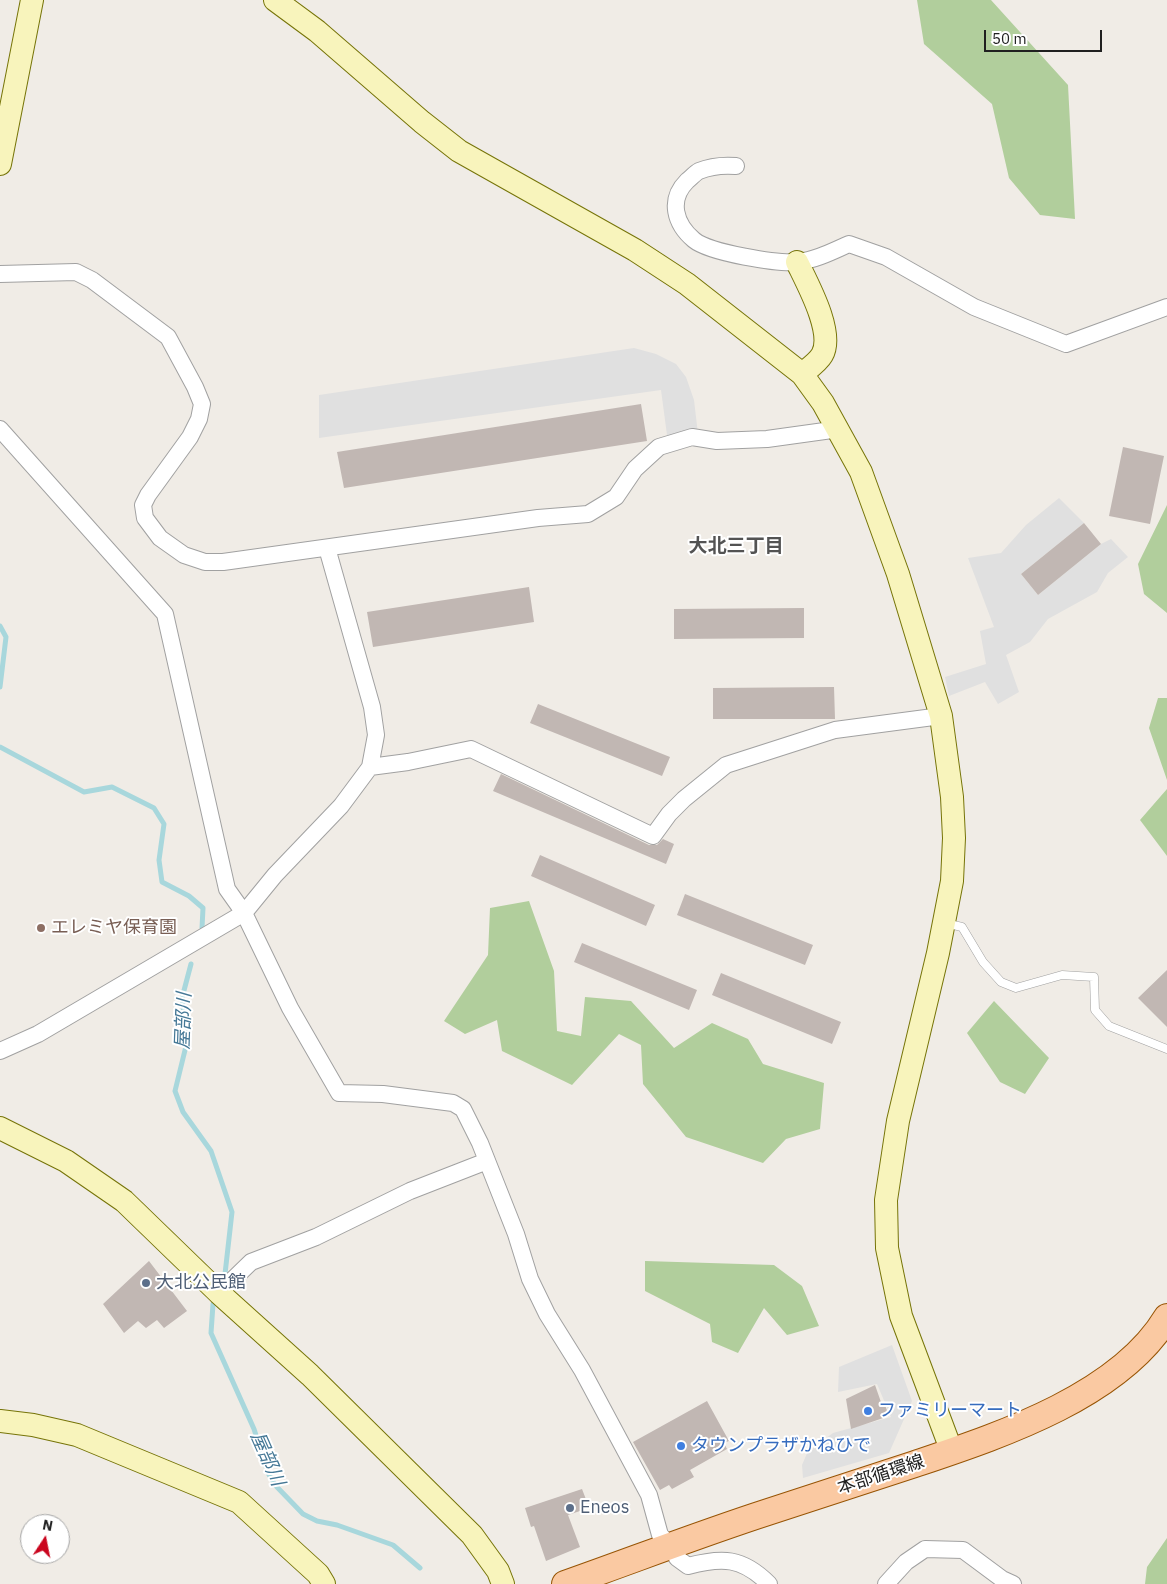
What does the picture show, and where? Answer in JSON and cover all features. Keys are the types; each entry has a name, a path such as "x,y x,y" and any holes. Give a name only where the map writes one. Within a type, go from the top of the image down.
{"main road":[{"name":"本部循環線","path":"565,1584 671,1546 999,1435 1072,1402 1127,1363 1162,1326 1167,1317"}],"street":[{"path":"0,164 32,0"},
{"path":"275,0 317,31 422,122 459,151 635,250 687,284 802,374 823,403 861,472 898,574 941,716 952,797 954,838 952,881 945,922 898,1121 886,1200 888,1248 901,1316 952,1452"},
{"path":"736,166 718,165 697,172 682,186 674,203 676,219 694,241 715,251 797,262 814,259 849,244 886,257 974,307 1066,344 1167,307"},
{"path":"797,262 821,316 825,341 822,355 802,374"},
{"path":"0,274 76,272 92,280 168,337 202,404 199,419 190,437 148,494 143,505 144,518 160,538 184,555 205,562 223,562 538,518 588,514 616,497 635,469 658,447 692,437 717,441 767,439 839,430"},
{"path":"0,429 165,614 227,888 244,913 290,1008 340,1093 383,1094 453,1103 463,1109 487,1161 516,1234 530,1279 649,1495 660,1534 671,1546 678,1558 688,1566 714,1559 731,1560 760,1574 769,1584"},
{"path":"0,1051 38,1034 244,913 282,867 341,806 370,767 376,735 372,707 327,548"},
{"path":"370,767 408,762 471,748 653,836 669,814 684,799 726,765 835,730 941,716"},
{"path":"0,1128 66,1162 124,1200 219,1294 310,1375 472,1535 498,1571 503,1584"},
{"path":"219,1294 251,1262 316,1237 410,1191 487,1161"},
{"path":"0,1421 33,1425 77,1435 239,1502 318,1574 324,1584"},
{"path":"886,1584 906,1562 924,1550 963,1550 1002,1580 1012,1584"}],"lane":[{"path":"945,922 962,926 984,962 1001,982 1016,988 1062,975 1094,977 1095,1010 1109,1026 1167,1049"}],"green space":[{"path":"917,0 991,0 1068,85 1075,219 1040,215 1009,178 992,104 924,44"},
{"path":"1167,505 1167,613 1144,594 1138,564"},
{"path":"1158,698 1167,698 1167,780 1149,728"},
{"path":"1167,789 1167,856 1140,820"},
{"path":"529,901 554,971 557,1031 581,1036 585,997 631,1001 674,1048 712,1023 748,1039 763,1064 824,1083 820,1129 786,1139 763,1163 686,1137 643,1084 641,1045 619,1034 572,1085 502,1051 497,1020 465,1034 444,1021 488,955 490,908"},
{"path":"994,1001 1049,1058 1025,1094 1000,1082 967,1033"},
{"path":"645,1261 774,1265 802,1286 819,1326 787,1335 764,1308 738,1353 712,1342 710,1324 645,1291"},
{"path":"1167,1538 1167,1584 1145,1584 1147,1567"}],"shaded area":[{"path":"634,348 656,354 676,364 686,377 694,400 698,434 667,435 661,390 319,438 319,395"},
{"path":"1059,498 1084,523 1021,574 1038,595 1101,544 1111,539 1128,557 1108,573 1097,592 1048,619 1030,642 1006,655 1019,692 998,704 985,682 949,696 945,677 986,664 980,631 994,627 968,558 1001,553 1026,525"},
{"path":"892,1345 912,1401 889,1453 803,1478 802,1465 808,1451 833,1433 891,1417 877,1384 838,1392 839,1367"}],"building":[{"path":"641,404 647,441 344,488 337,452"},
{"path":"1123,447 1164,456 1150,524 1109,516"},
{"path":"1084,523 1101,544 1038,595 1021,574"},
{"path":"529,587 534,622 373,647 367,612"},
{"path":"804,608 804,638 674,639 674,609"},
{"path":"834,687 835,719 713,719 713,688"},
{"path":"538,704 670,757 662,776 530,723"},
{"path":"501,774 649,845 657,845 663,839 674,844 666,864 493,791"},
{"path":"540,855 655,905 646,926 531,876"},
{"path":"685,894 813,945 805,965 677,915"},
{"path":"582,943 697,990 689,1010 574,962"},
{"path":"1167,970 1167,1027 1138,998"},
{"path":"721,973 841,1022 832,1044 712,995"},
{"name":"大北公民館","path":"149,1261 187,1311 164,1328 157,1320 146,1328 138,1321 124,1333 103,1304"},
{"name":"ファミリーマート","path":"875,1385 882,1405 885,1405 889,1416 851,1429 846,1399"},
{"name":"タウンプラザかねひで","path":"707,1401 729,1441 724,1443 727,1449 690,1470 694,1477 672,1489 669,1485 660,1490 633,1442"},
{"path":"582,1489 587,1502 584,1503 586,1509 568,1515 580,1547 546,1561 534,1526 531,1527 525,1508"}],"waterway":[{"name":"屋部川","path":"0,626 6,637 0,687"},
{"name":"屋部川","path":"0,747 84,792 112,787 154,808 164,824 159,860 162,882 189,896 203,908 202,928"},
{"name":"屋部川","path":"191,964 182,998 187,1042 175,1091 183,1112 211,1151 232,1212 225,1274"},
{"name":"屋部川","path":"213,1304 211,1333 254,1429 268,1473 276,1486 303,1514 317,1521 337,1525 393,1545 420,1568"}],"place":[{"name":"エレミヤ保育園","path":"41,928"},
{"name":"大北公民館","path":"146,1283"},
{"name":"ファミリーマート","path":"868,1411"},
{"name":"タウンプラザかねひで","path":"681,1446"},
{"name":"Eneos","path":"570,1508"}],"district":[{"name":"大北三丁目","path":"736,547"}]}
